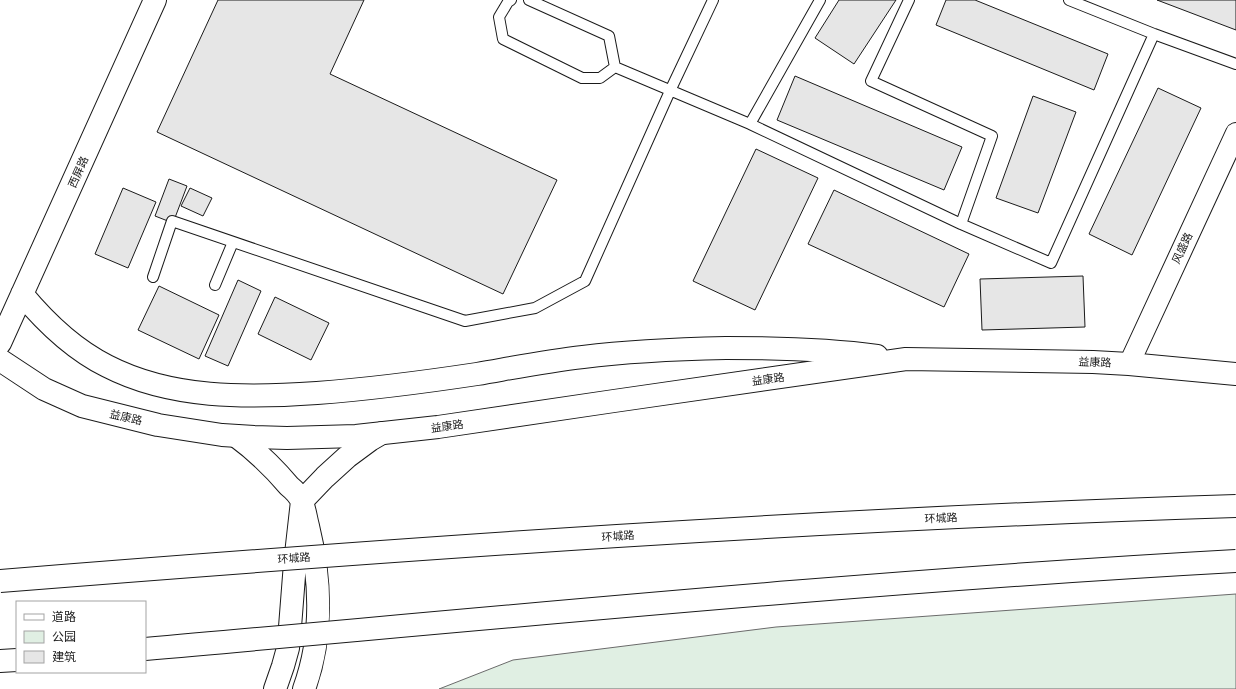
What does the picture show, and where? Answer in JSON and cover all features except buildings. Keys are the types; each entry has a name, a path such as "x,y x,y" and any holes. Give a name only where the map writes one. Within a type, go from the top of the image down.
{"main road":[{"name":"西屏路","path":"0,343 155,0"},
{"name":"益康路","path":"22,294 44,319 66,339 106,366 133,377 162,386 196,392 224,394 298,394 381,386 475,374 584,357 664,350 736,348 843,351 906,359 1093,362 1236,374"},
{"name":"益康路","path":"0,360 44,389 82,406 158,425 236,436 294,438 349,436 446,426 906,359"},
{"path":"275,689 288,648 292,613 294,563 302,501 347,456 382,433"},
{"path":"236,436 268,463 302,501 310,533 318,582 317,630 314,653 304,689"},
{"name":"环城路","path":"0,581 334,555 614,536 907,519 1236,506"},
{"path":"146,649 848,588 1137,566 1236,561"},
{"path":"0,661 16,660"}],"street":[{"name":"风盛路","path":"1128,364 1236,133"}],"lane":[{"path":"511,0 508,2 499,17 503,40 582,78 600,78 615,67"},
{"path":"530,0 609,36 615,67"},
{"path":"153,277 172,221 464,321 535,308 585,281 670,91 713,0"},
{"path":"750,124 820,0"},
{"path":"909,0 871,81 992,136 961,224"},
{"path":"1069,0 1154,34 1236,64"},
{"path":"615,67 750,124 961,224 1051,263 1154,34"},
{"path":"216,285 233,242"}],"green space":[{"path":"1236,594 1236,689 439,689 513,660 776,627"}]}
